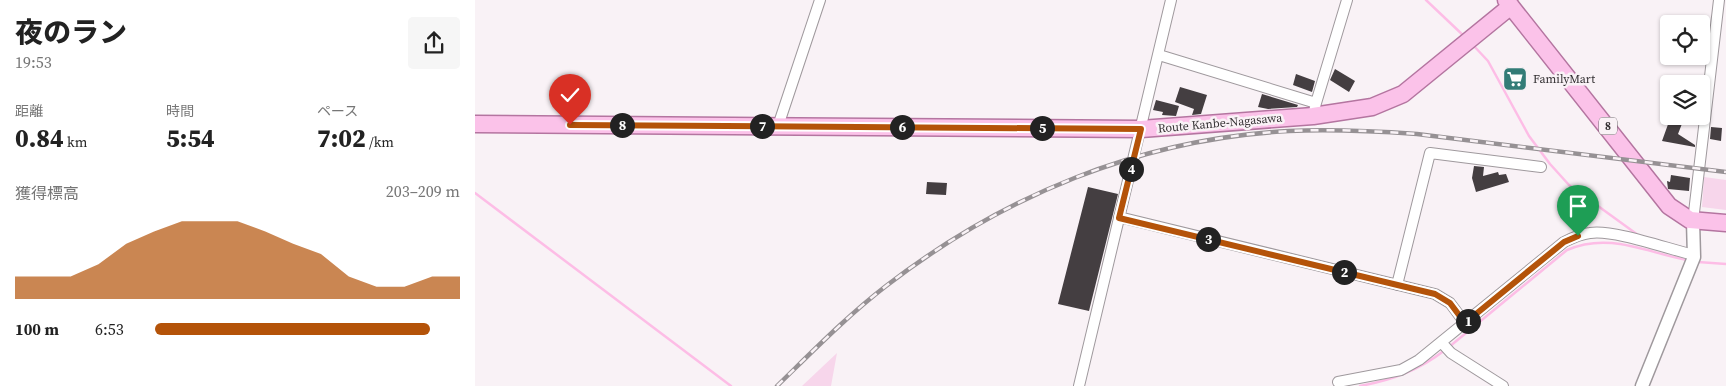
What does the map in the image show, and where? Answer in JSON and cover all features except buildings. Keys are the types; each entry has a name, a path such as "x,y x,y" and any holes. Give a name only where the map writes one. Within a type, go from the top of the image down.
{"main road":[{"name":"Route Kanbe-Nagasawa","path":"475,124 1141,129 1315,110 1349,112 1372,108 1388,101 1419,82 1509,3"},
{"name":"8","path":"1509,3 1669,206 1683,218 1693,221 1726,223"}],"street":[{"path":"778,126 820,0"},
{"path":"1079,386 1171,0"},
{"path":"1159,55 1315,110 1347,0"},
{"path":"1642,386 1694,256 1693,221 1719,0"},
{"path":"1397,285 1430,153 1541,166"},
{"path":"1119,218 1435,294 1450,303 1465,323"},
{"path":"1338,382 1401,370 1419,360 1564,242 1591,232 1612,233 1694,256"},
{"path":"1442,343 1451,353 1503,386"}],"shaded area":[{"path":"1704,177 1726,180 1726,210 1702,207"},
{"path":"837,353 831,386 802,386"}],"waterway":[{"path":"1426,0 1465,37"},
{"path":"1472,44 1488,61 1529,136 1550,164 1569,185 1638,235"},
{"path":"475,193 731,386"},
{"path":"1449,347 1567,250 1582,245 1612,243 1687,260"},
{"path":"1698,262 1726,264"},
{"path":"1360,386 1404,374 1425,364 1445,350"}],"railway":[{"path":"777,386 830,334 886,286 931,254 977,225 1025,200 1075,178 1126,160 1179,146 1233,136 1289,131 1369,131 1417,134 1726,172"}],"place":[{"name":"FamilyMart","path":"1515,79"}],"route":[{"path":"570,125 1141,129 1119,218 1435,294 1450,303 1465,323 1564,242 1578,236"}]}
